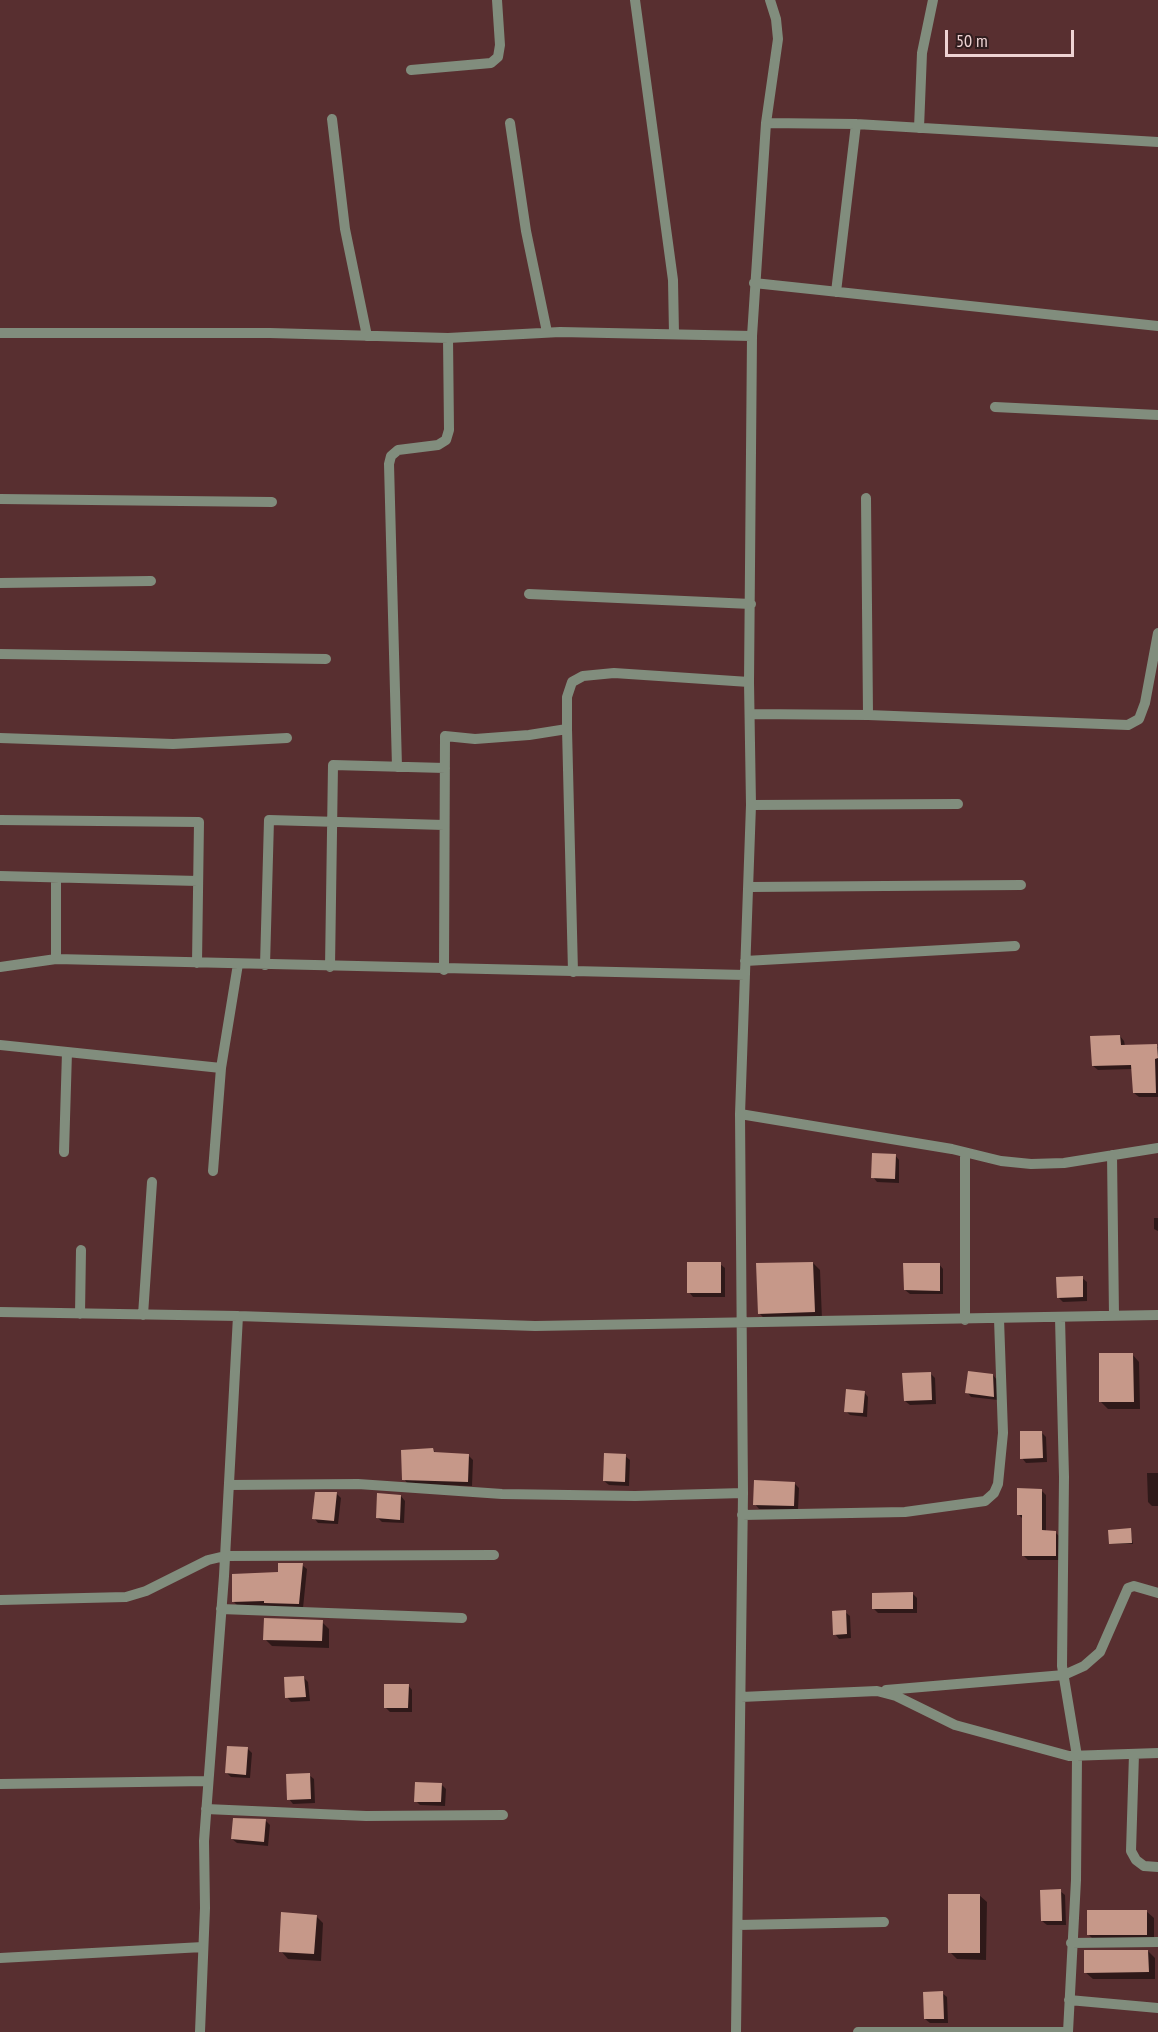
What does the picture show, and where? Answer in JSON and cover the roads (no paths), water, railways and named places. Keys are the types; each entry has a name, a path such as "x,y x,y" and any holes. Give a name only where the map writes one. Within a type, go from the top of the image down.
{"street":[{"path":"411,70 491,63 498,57 500,45 497,0"},
{"path":"635,0 673,280 674,334"},
{"path":"736,2032 743,1492 740,1114 750,887 752,336 766,123 778,39 776,19 770,0"},
{"path":"919,128 922,53 933,0"},
{"path":"332,119 345,229 367,336"},
{"path":"510,123 526,231 547,332"},
{"path":"766,123 856,124 1158,142"},
{"path":"836,292 856,124"},
{"path":"754,283 1158,326"},
{"path":"0,333 448,338 547,332 752,336"},
{"path":"397,767 389,464 392,456 398,450 438,445 446,440 449,430 448,338"},
{"path":"995,407 1158,415"},
{"path":"866,498 868,715"},
{"path":"0,499 272,502"},
{"path":"0,583 151,581"},
{"path":"529,594 751,604"},
{"path":"750,714 868,715 1128,725 1139,719 1145,703 1158,633"},
{"path":"0,654 326,659"},
{"path":"573,972 567,729 567,697 572,682 583,676 614,673 749,682"},
{"path":"444,970 445,736 475,739 529,735 567,729"},
{"path":"0,738 173,744 287,738"},
{"path":"330,967 333,765 445,768"},
{"path":"751,805 958,804"},
{"path":"0,820 199,822 197,963"},
{"path":"265,965 269,820 332,824 444,825"},
{"path":"0,876 198,881"},
{"path":"56,879 56,959"},
{"path":"750,887 1020,885"},
{"path":"745,961 1015,946"},
{"path":"0,967 56,959 444,970 745,975"},
{"path":"213,1171 221,1068 237,964"},
{"path":"0,1045 221,1068"},
{"path":"64,1152 68,1052"},
{"path":"740,1114 1001,1161 1031,1164 1064,1162 1158,1148"},
{"path":"965,1153 965,1320"},
{"path":"1112,1155 1114,1317"},
{"path":"142,1315 152,1182"},
{"path":"80,1314 81,1250"},
{"path":"0,1312 238,1316 535,1326 1158,1315"},
{"path":"200,2032 206,1809 225,1556 238,1316"},
{"path":"1060,1318 1064,1477 1064,1675 1077,1756 1076,1880 1068,2032"},
{"path":"742,1515 905,1512 985,1501 994,1493 998,1484 1003,1433 999,1319"},
{"path":"229,1485 358,1484 502,1494 634,1496 743,1492"},
{"path":"0,1600 126,1597 146,1591 208,1560 225,1556 494,1555"},
{"path":"741,1697 878,1691 1064,1675 1084,1666 1100,1652 1128,1588 1134,1586 1158,1593"},
{"path":"221,1609 462,1617"},
{"path":"878,1691 896,1696 956,1725 1077,1756 1158,1753"},
{"path":"1134,1754 1131,1851 1136,1860 1144,1866 1158,1867"},
{"path":"0,1784 208,1781"},
{"path":"206,1809 366,1816 503,1815"},
{"path":"738,1925 884,1922"},
{"path":"1071,1943 1158,1942"},
{"path":"0,1958 203,1947"},
{"path":"1069,2000 1158,2008"},
{"path":"858,2032 1063,2032"}]}
